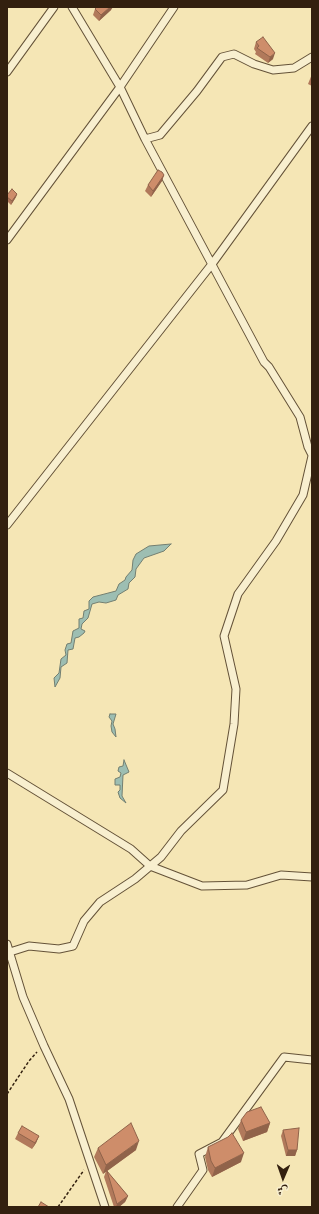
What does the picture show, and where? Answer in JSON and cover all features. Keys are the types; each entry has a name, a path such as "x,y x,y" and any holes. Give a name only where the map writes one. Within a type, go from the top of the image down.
{"street":[{"path":"7,72 54,7"},
{"path":"9,954 29,946 60,949 72,946 84,921 100,902 135,879 161,857 181,831 223,790 234,724 236,689 224,636 238,594 276,542 302,495 312,455 308,447 300,417 269,366 264,362 145,139 120,87 72,7"},
{"path":"7,240 120,87 174,7"},
{"path":"145,139 160,135 197,91 222,57 234,54 254,64 273,70 294,68 312,56"},
{"path":"7,525 212,264 312,126"},
{"path":"7,773 131,850 150,866 202,886 247,884 281,875 312,877"},
{"path":"7,944 23,997 69,1099 105,1207"},
{"path":"177,1207 203,1170 199,1154 222,1142 284,1056 312,1060"}],"path":[{"path":"7,1094 29,1061 44,1046"},
{"path":"58,1207 90,1162"}],"water":[{"path":"171,544 164,551 144,558 136,569 135,577 129,583 128,589 118,595 116,600 106,603 99,602 92,604 88,618 82,624 81,629 85,631 79,637 75,638 73,649 68,650 67,663 61,667 60,678 55,687 54,678 59,673 61,659 66,655 65,650 67,644 71,643 73,631 79,628 79,619 83,618 84,611 89,609 89,601 93,597 116,591 119,584 125,580 132,570 133,560 136,554 149,546"},
{"path":"110,714 116,714 113,724 116,737 112,732 112,721 109,717"},
{"path":"124,760 129,772 123,775 122,796 126,803 120,798 118,792 120,790 120,785 115,785 115,779 120,777 121,773 118,771 119,767 123,766"}],"building":[{"path":"97,7 110,7 101,15 95,9"},
{"path":"263,37 275,53 270,57 257,48 259,46 256,42"},
{"path":"158,170 164,175 153,191 148,185"},
{"path":"12,189 17,194 12,201 7,197 7,195"},
{"path":"261,1107 270,1123 246,1132 241,1120 247,1112"},
{"path":"131,1123 139,1141 106,1165 98,1148"},
{"path":"22,1126 39,1136 35,1143 18,1133"},
{"path":"299,1128 297,1150 288,1150 283,1130"},
{"path":"232,1133 244,1153 215,1168 211,1161 208,1147 228,1137"},
{"path":"107,1171 128,1196 117,1204"},
{"path":"41,1202 49,1207 38,1207"}]}
